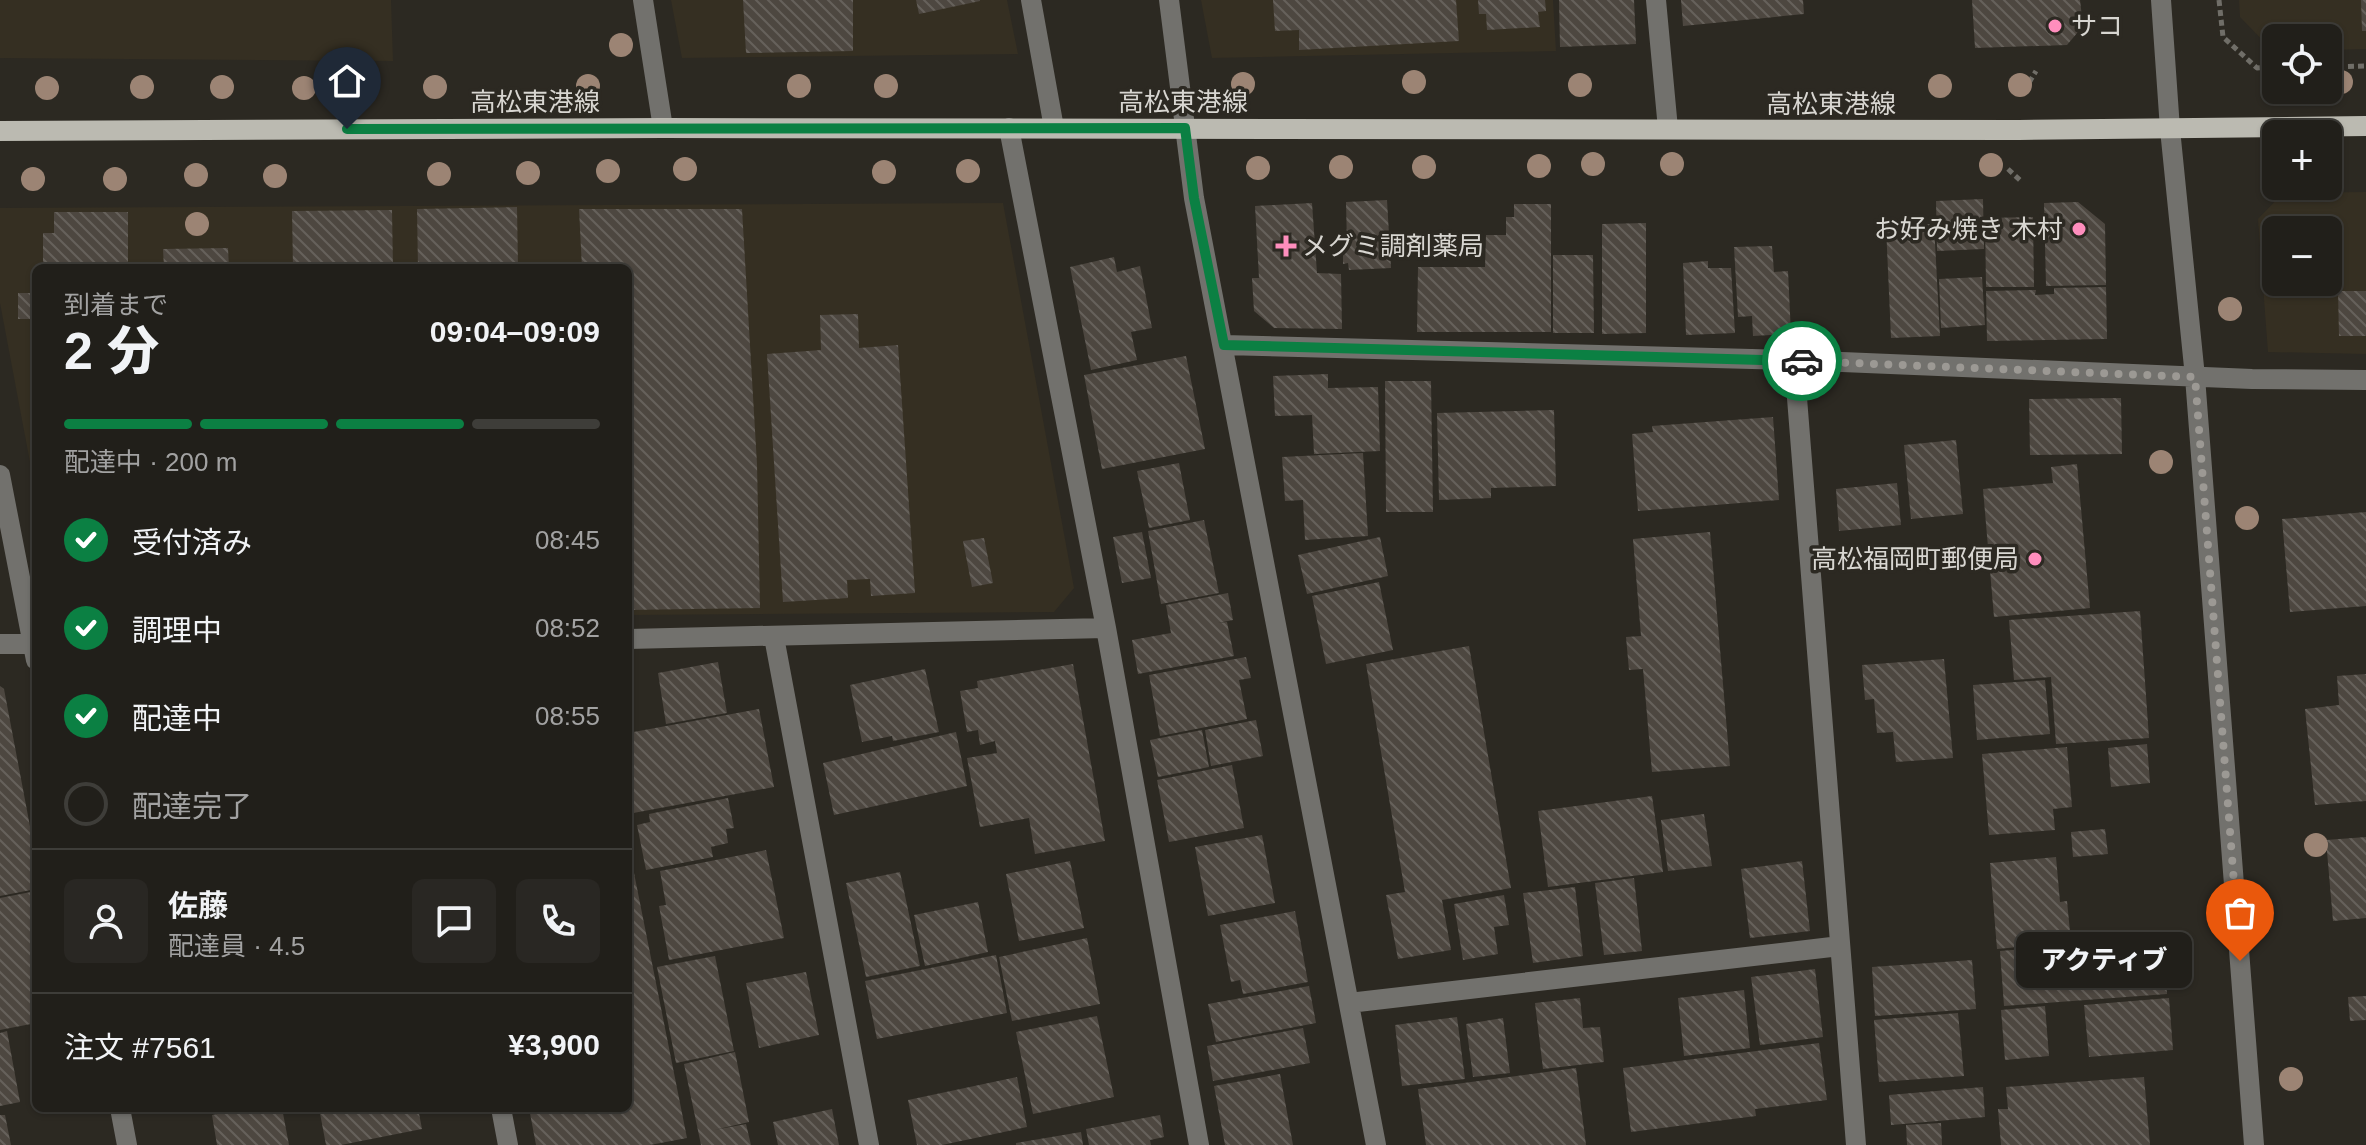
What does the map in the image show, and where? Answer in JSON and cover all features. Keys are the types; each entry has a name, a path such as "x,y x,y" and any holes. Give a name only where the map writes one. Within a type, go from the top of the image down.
{"main road":[{"name":"高松東港線","path":"0,131 2170,129 2366,126"}],"street":[{"path":"643,0 663,128"},
{"path":"1031,0 1054,128"},
{"path":"1169,0 1194,198 1376,1145"},
{"path":"1656,0 1668,129"},
{"path":"2161,0 2170,129 2195,377 2254,1145"},
{"path":"1009,128 1106,628 1199,1145"},
{"path":"1224,345 1794,360 2195,377 2366,380"},
{"path":"1794,360 1856,1145"},
{"path":"0,475 32,634"},
{"path":"632,639 1106,628"},
{"path":"774,637 869,1145"},
{"path":"0,644 32,649"},
{"path":"1349,1003 1840,946"},
{"path":"121,1112 127,1145"},
{"path":"502,1112 508,1145"}],"path":[{"path":"2219,0 2223,37 2257,68 2262,68"},
{"path":"2342,67 2366,66"}],"shaded area":[{"path":"0,0 391,0 393,61 0,58"},
{"path":"671,0 1007,0 1018,54 682,58"},
{"path":"1201,0 1553,0 1556,51 1212,58"},
{"path":"2239,0 2366,0 2366,49 2342,50 2342,24 2262,24 2262,40 2240,17"},
{"path":"2342,192 2366,192 2366,354 2268,352 2264,296 2342,296 2342,216 2262,216 2262,272 2258,219 2276,200 2342,200"},
{"path":"1003,203 1074,588 1054,612 632,615 632,264 32,264 32,473 0,303 0,208"}],"building":[{"path":"743,0 853,0 853,51 746,53"},
{"path":"916,0 980,0 980,1 919,14"},
{"path":"1273,0 1456,0 1459,41 1299,50 1299,30 1275,31"},
{"path":"1478,0 1545,0 1546,11 1538,12 1540,27 1487,30 1486,14 1479,14"},
{"path":"1559,0 1634,0 1636,44 1560,47"},
{"path":"1681,0 1803,0 1804,14 1683,26"},
{"path":"1972,0 2080,0 2083,26 2067,45 1975,48"},
{"path":"2361,0 2366,0 2366,31 2362,31"},
{"path":"1983,199 1984,249 1937,251 1936,201"},
{"path":"1387,200 1391,268 1349,270 1348,263 1343,264 1343,247 1347,246 1346,202"},
{"path":"2078,202 2105,224 2106,285 2046,286 2044,203"},
{"path":"1312,203 1317,273 1341,274 1342,329 1274,328 1254,311 1252,278 1259,278 1255,206"},
{"path":"1514,204 1551,204 1551,332 1417,332 1418,267 1485,267 1486,235 1506,235 1506,217 1514,217"},
{"path":"517,207 518,264 418,264 417,209"},
{"path":"579,209 742,209 757,464 760,608 632,610 632,264 582,264"},
{"path":"392,210 393,264 293,264 292,211"},
{"path":"54,212 128,212 128,264 43,264 43,233 54,233"},
{"path":"2033,217 2034,287 1986,287 1985,218"},
{"path":"1646,223 1646,333 1602,334 1602,224"},
{"path":"1934,224 1940,336 1891,338 1886,226"},
{"path":"1772,246 1774,272 1788,271 1791,334 1753,336 1752,316 1738,317 1734,247"},
{"path":"228,248 229,264 164,264 163,249"},
{"path":"1553,255 1593,255 1594,333 1553,333"},
{"path":"1114,257 1117,272 1140,266 1152,328 1131,332 1137,360 1091,370 1070,267"},
{"path":"1708,261 1708,268 1731,268 1735,333 1686,335 1683,263"},
{"path":"1982,277 1985,325 1941,328 1939,279"},
{"path":"2106,287 2107,339 1987,341 1986,291 2036,290 2035,295 2054,294 2054,288"},
{"path":"2342,291 2366,291 2366,336 2339,336 2338,296 2342,296"},
{"path":"18,293 32,293 32,319 18,319"},
{"path":"858,314 859,348 898,345 915,593 871,596 870,579 847,580 848,598 783,602 767,354 821,350 820,315"},
{"path":"1186,356 1205,449 1102,469 1084,375"},
{"path":"1328,374 1328,388 1378,387 1380,451 1314,454 1312,415 1275,416 1273,376"},
{"path":"1385,381 1431,381 1433,512 1386,512"},
{"path":"2121,398 2122,454 2030,455 2029,399"},
{"path":"1554,410 1556,486 1491,488 1491,498 1439,500 1437,413"},
{"path":"1773,417 1779,500 1638,511 1632,434 1653,432 1652,426"},
{"path":"1956,440 1963,514 1911,519 1904,445"},
{"path":"1363,453 1368,536 1305,540 1303,500 1285,501 1282,457"},
{"path":"1179,463 1190,520 1149,528 1137,471"},
{"path":"2077,464 2090,608 1994,617 1983,489 2053,483 2051,467"},
{"path":"1897,483 1901,525 1839,531 1836,489"},
{"path":"2366,512 2366,606 2290,612 2282,519"},
{"path":"1204,520 1219,593 1161,604 1148,531"},
{"path":"1142,532 1151,578 1122,583 1113,537"},
{"path":"1710,532 1730,766 1652,772 1643,669 1629,670 1626,637 1641,636 1633,539"},
{"path":"1380,537 1388,576 1307,594 1298,555"},
{"path":"984,538 993,583 972,587 963,541"},
{"path":"1379,582 1393,650 1326,664 1312,596"},
{"path":"1228,593 1233,620 1218,623 1227,622 1234,656 1138,674 1132,640 1171,633 1166,605"},
{"path":"2140,611 2149,738 2056,744 2051,677 2014,680 2009,620"},
{"path":"1469,646 1511,888 1442,900 1451,950 1398,959 1386,895 1405,892 1366,664"},
{"path":"1246,657 1251,678 1239,680 1247,719 1160,736 1149,675"},
{"path":"1944,659 1953,758 1896,762 1893,732 1877,733 1874,699 1865,700 1862,665"},
{"path":"718,662 727,713 666,724 658,673"},
{"path":"1073,664 1105,841 1035,854 1029,818 980,827 967,758 997,753 995,741 980,745 978,730 967,732 960,691 978,688 977,681"},
{"path":"925,669 939,732 893,741 892,736 862,742 850,685"},
{"path":"2366,674 2366,801 2315,805 2305,709 2339,705 2337,676"},
{"path":"2045,680 2050,734 1977,740 1973,685"},
{"path":"0,686 4,689 32,837 32,890 0,896"},
{"path":"759,709 774,787 632,813 632,732"},
{"path":"1256,720 1263,756 1211,766 1205,730"},
{"path":"1202,730 1209,767 1158,777 1150,740"},
{"path":"956,732 967,786 834,815 823,763"},
{"path":"2147,744 2150,783 2111,787 2108,748"},
{"path":"2067,747 2072,807 2053,809 2055,830 1989,835 1982,754"},
{"path":"1232,765 1244,828 1169,842 1157,780"},
{"path":"1652,796 1663,872 1548,887 1538,811"},
{"path":"728,798 734,828 726,829 728,843 711,847 713,857 646,870 637,825 650,822 649,814"},
{"path":"1704,814 1712,866 1668,871 1661,820"},
{"path":"2105,829 2108,854 2073,857 2071,832"},
{"path":"1262,835 1275,903 1208,916 1195,847"},
{"path":"2366,837 2366,918 2333,921 2326,840"},
{"path":"766,850 784,938 669,960 659,906 666,905 660,871"},
{"path":"2056,857 2060,902 2067,901 2071,942 1997,949 1990,863"},
{"path":"1070,861 1084,928 1019,941 1006,874"},
{"path":"1802,861 1810,931 1750,938 1741,869"},
{"path":"632,863 687,1138 650,1145 536,1145 530,1112 632,1112"},
{"path":"900,872 920,966 866,977 846,883"},
{"path":"1634,878 1642,951 1604,955 1595,883"},
{"path":"1575,887 1583,956 1533,963 1523,893"},
{"path":"32,892 32,1024 0,1030 0,898"},
{"path":"1504,895 1509,925 1494,927 1498,954 1463,960 1454,904"},
{"path":"978,902 988,952 925,966 914,915"},
{"path":"1295,911 1308,982 1243,994 1240,980 1231,982 1220,925"},
{"path":"1087,938 1100,1004 1012,1021 999,957"},
{"path":"2163,938 2167,994 2004,1006 2000,951"},
{"path":"996,955 1007,1013 877,1039 865,981"},
{"path":"715,956 734,1051 676,1063 657,967"},
{"path":"1972,960 1976,1009 1875,1016 1872,967"},
{"path":"1815,969 1823,1037 1760,1045 1751,977"},
{"path":"806,972 819,1035 759,1048 746,983"},
{"path":"1309,986 1316,1023 1216,1042 1208,1004"},
{"path":"1744,990 1750,1048 1684,1056 1678,998"},
{"path":"2366,996 2366,1020 2350,1021 2348,997"},
{"path":"1580,998 1583,1028 1600,1027 1604,1062 1543,1069 1535,1003"},
{"path":"2169,998 2173,1050 2089,1057 2084,1005"},
{"path":"2045,1006 2049,1056 2005,1060 2001,1010"},
{"path":"1958,1013 1964,1076 1879,1082 1874,1020"},
{"path":"1097,1016 1114,1097 1033,1114 1016,1032"},
{"path":"1457,1017 1465,1079 1402,1086 1395,1025"},
{"path":"1503,1018 1510,1073 1473,1077 1466,1024"},
{"path":"1303,1028 1310,1063 1213,1081 1207,1046"},
{"path":"7,1031 20,1102 0,1106 0,1033"},
{"path":"1819,1043 1827,1100 1755,1109 1756,1116 1631,1132 1623,1068"},
{"path":"735,1052 749,1122 714,1130 746,1124 751,1145 701,1145 684,1064"},
{"path":"1576,1068 1586,1145 1426,1145 1418,1089"},
{"path":"1280,1074 1293,1145 1225,1145 1214,1086"},
{"path":"1017,1077 1027,1127 942,1145 917,1145 908,1100"},
{"path":"2144,1077 2150,1145 2001,1145 1998,1109 2008,1109 2006,1087"},
{"path":"1983,1087 1985,1117 1891,1125 1889,1095"},
{"path":"832,1109 839,1145 778,1145 773,1122"},
{"path":"283,1112 289,1145 217,1145 212,1115"},
{"path":"320,1112 419,1112 422,1129 341,1145 326,1145"},
{"path":"0,1115 5,1115 11,1145 0,1145"},
{"path":"1160,1115 1164,1137 1150,1140 1151,1145 1089,1145 1086,1129"},
{"path":"1941,1123 1942,1145 1907,1145 1906,1125"},
{"path":"1081,1132 1083,1145 1016,1145 1016,1143"}],"way so far":[{"path":"1802,361 2195,377 2240,961"}],"place":[{"name":"サコ","path":"2055,26"},
{"name":"お好み焼き 木村","path":"2079,229"},
{"name":"メグミ調剤薬局","path":"1286,246"},
{"name":"高松福岡町郵便局","path":"2035,559"},
{"name":"アクティブ","path":"2240,961"}],"route":[{"path":"347,129 1185,128 1194,198 1224,345 1802,361"}]}
